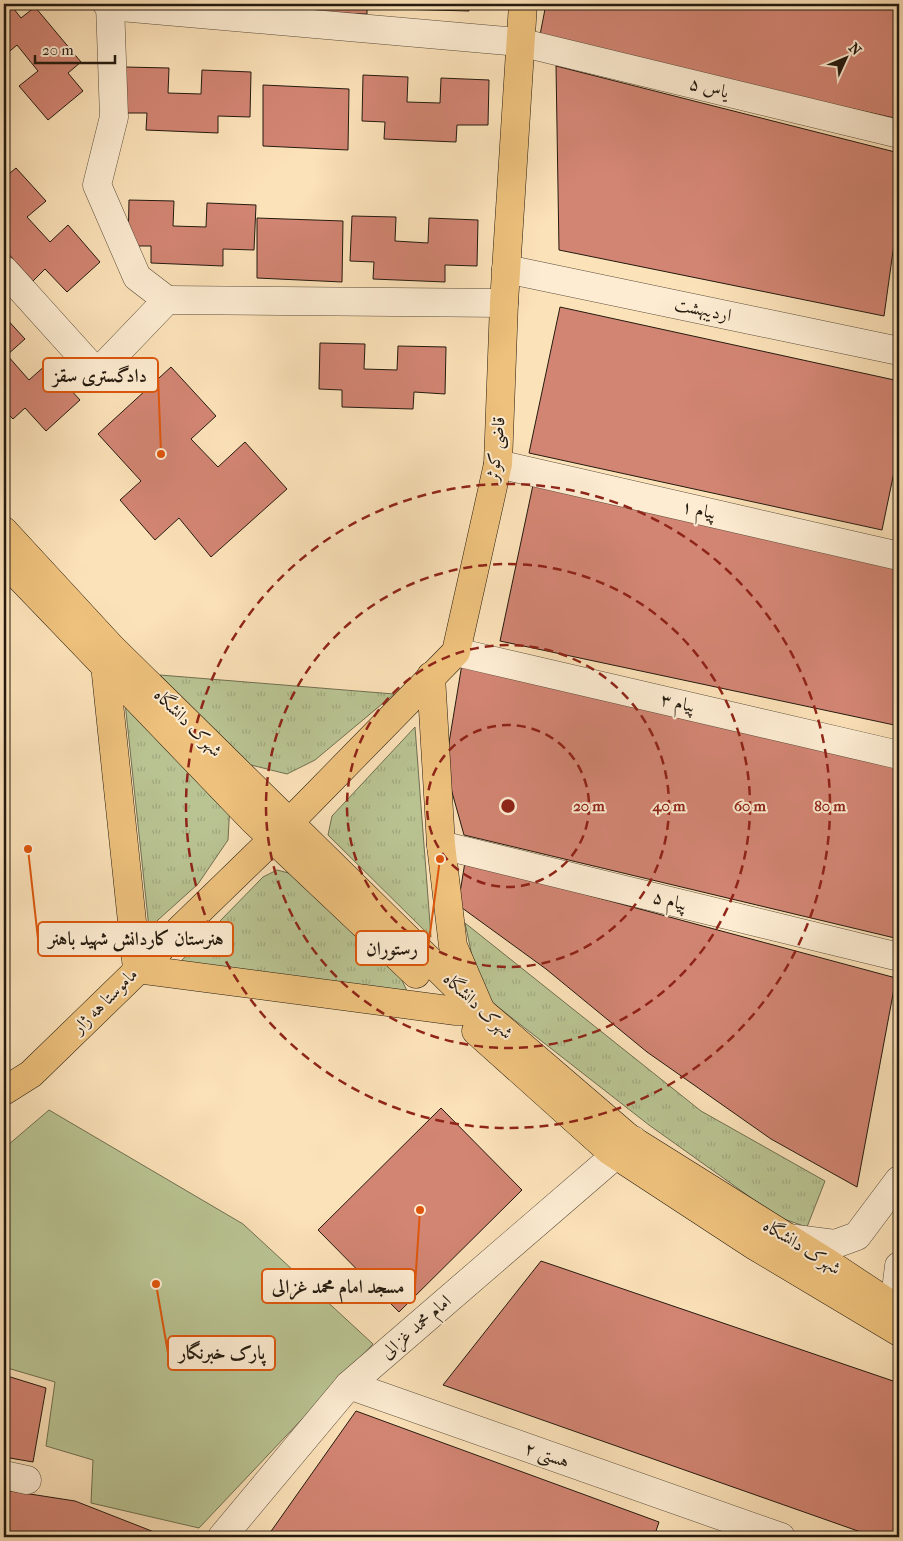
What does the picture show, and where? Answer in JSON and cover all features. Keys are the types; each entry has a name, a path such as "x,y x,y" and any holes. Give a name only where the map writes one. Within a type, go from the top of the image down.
{"main road":[{"name":"قاضی کوثر","path":"456,652 498,464 504,303 519,42 523,4"},
{"name":"شهرک دانشگاه","path":"4,531 108,656 281,831 468,1011 624,1147 788,1238 897,1316"},
{"path":"4,561 108,656 137,969 468,1011 453,946 441,845 431,676"},
{"path":"281,831 456,652"},
{"name":"ماموستا هه ژار","path":"4,1090 31,1074 281,831"},
{"path":"624,1147 755,1246 897,1316"}],"street":[{"name":"یاس ۵","path":"108,5 519,42 899,134"},
{"path":"108,5 114,117 97,185 137,277 167,300 504,303"},
{"name":"اردیبهشت","path":"506,269 899,351"},
{"path":"4,270 97,372 167,300"},
{"name":"پیام ۱","path":"498,464 899,556"},
{"name":"پیام ۳","path":"456,652 899,755"},
{"name":"پیام ۵","path":"441,845 899,957"},
{"name":"امام محمد غزالی","path":"222,1537 349,1385 624,1147"},
{"path":"788,1238 835,1244 857,1236 899,1180"},
{"path":"897,1316 899,1266"},
{"name":"هستی ۲","path":"349,1385 743,1531 781,1537"}],"green space":[{"path":"160,675 394,694 315,760 287,774 251,765"},
{"path":"124,693 230,804 228,840 198,884 149,928"},
{"path":"415,727 431,937 328,835 332,816"},
{"path":"277,870 300,876 399,974 408,993 178,964 263,877"},
{"path":"465,923 701,1111 825,1181 807,1227 778,1217 649,1125 480,993"},
{"path":"49,1110 243,1224 373,1344 199,1528 91,1503 93,1460 46,1446 55,1382 4,1367 4,1163 8,1145"}],"building":[{"path":"4,4 10,4 21,18 35,7 81,62 68,73 83,91 48,120 19,86 38,71 17,45 4,56"},
{"path":"281,4 367,4 367,14 281,11"},
{"path":"397,4 469,4 469,11 397,9"},
{"path":"546,4 899,4 899,119 539,40"},
{"path":"556,66 899,153 899,208 884,316 559,250"},
{"path":"125,67 169,68 168,93 201,94 202,70 251,72 250,117 218,116 218,133 146,130 147,113 123,113"},
{"path":"363,75 408,77 407,102 440,103 441,78 489,80 488,125 457,125 456,142 384,139 385,122 362,121"},
{"path":"263,85 349,89 348,150 263,146"},
{"path":"16,168 46,201 27,217 50,242 68,225 100,262 67,292 45,269 33,281 4,249 4,178"},
{"path":"129,200 174,201 173,226 206,227 207,203 256,205 254,250 223,249 223,266 151,263 151,246 128,246"},
{"path":"352,216 396,217 395,241 428,243 429,218 478,220 477,266 445,265 445,282 373,279 374,262 350,261"},
{"path":"257,218 343,221 342,282 257,278"},
{"path":"560,307 899,381 899,448 882,530 529,453"},
{"path":"4,316 25,339 7,355 29,380 47,364 80,400 46,431 25,408 13,419 4,410"},
{"path":"320,343 365,344 364,369 397,370 398,346 446,347 445,394 414,392 413,409 342,407 342,390 319,389"},
{"path":"171,367 216,416 191,439 218,467 245,442 287,489 211,557 179,518 155,540 120,500 141,481 98,434"},
{"path":"533,485 899,563 899,726 500,641"},
{"path":"462,664 899,769 899,939 464,835 445,767"},
{"path":"465,862 896,978 857,1187 771,1139 647,1052 546,969 458,905"},
{"path":"441,1108 522,1190 399,1312 318,1230"},
{"path":"541,1261 899,1383 899,1537 875,1537 443,1385"},
{"path":"4,1375 46,1388 33,1462 4,1457"},
{"path":"356,1411 659,1522 654,1537 267,1537"},
{"path":"4,1490 75,1501 167,1537 4,1537"}],"place":[{"name":"دادگستری سقز","path":"161,454"},
{"name":"هنرستان کاردانش شهید باهنر","path":"28,849"},
{"name":"رستوران","path":"440,859"},
{"name":"مسجد امام محمد غزالی","path":"420,1210"},
{"name":"پارک خبرنگار","path":"156,1284"}]}
